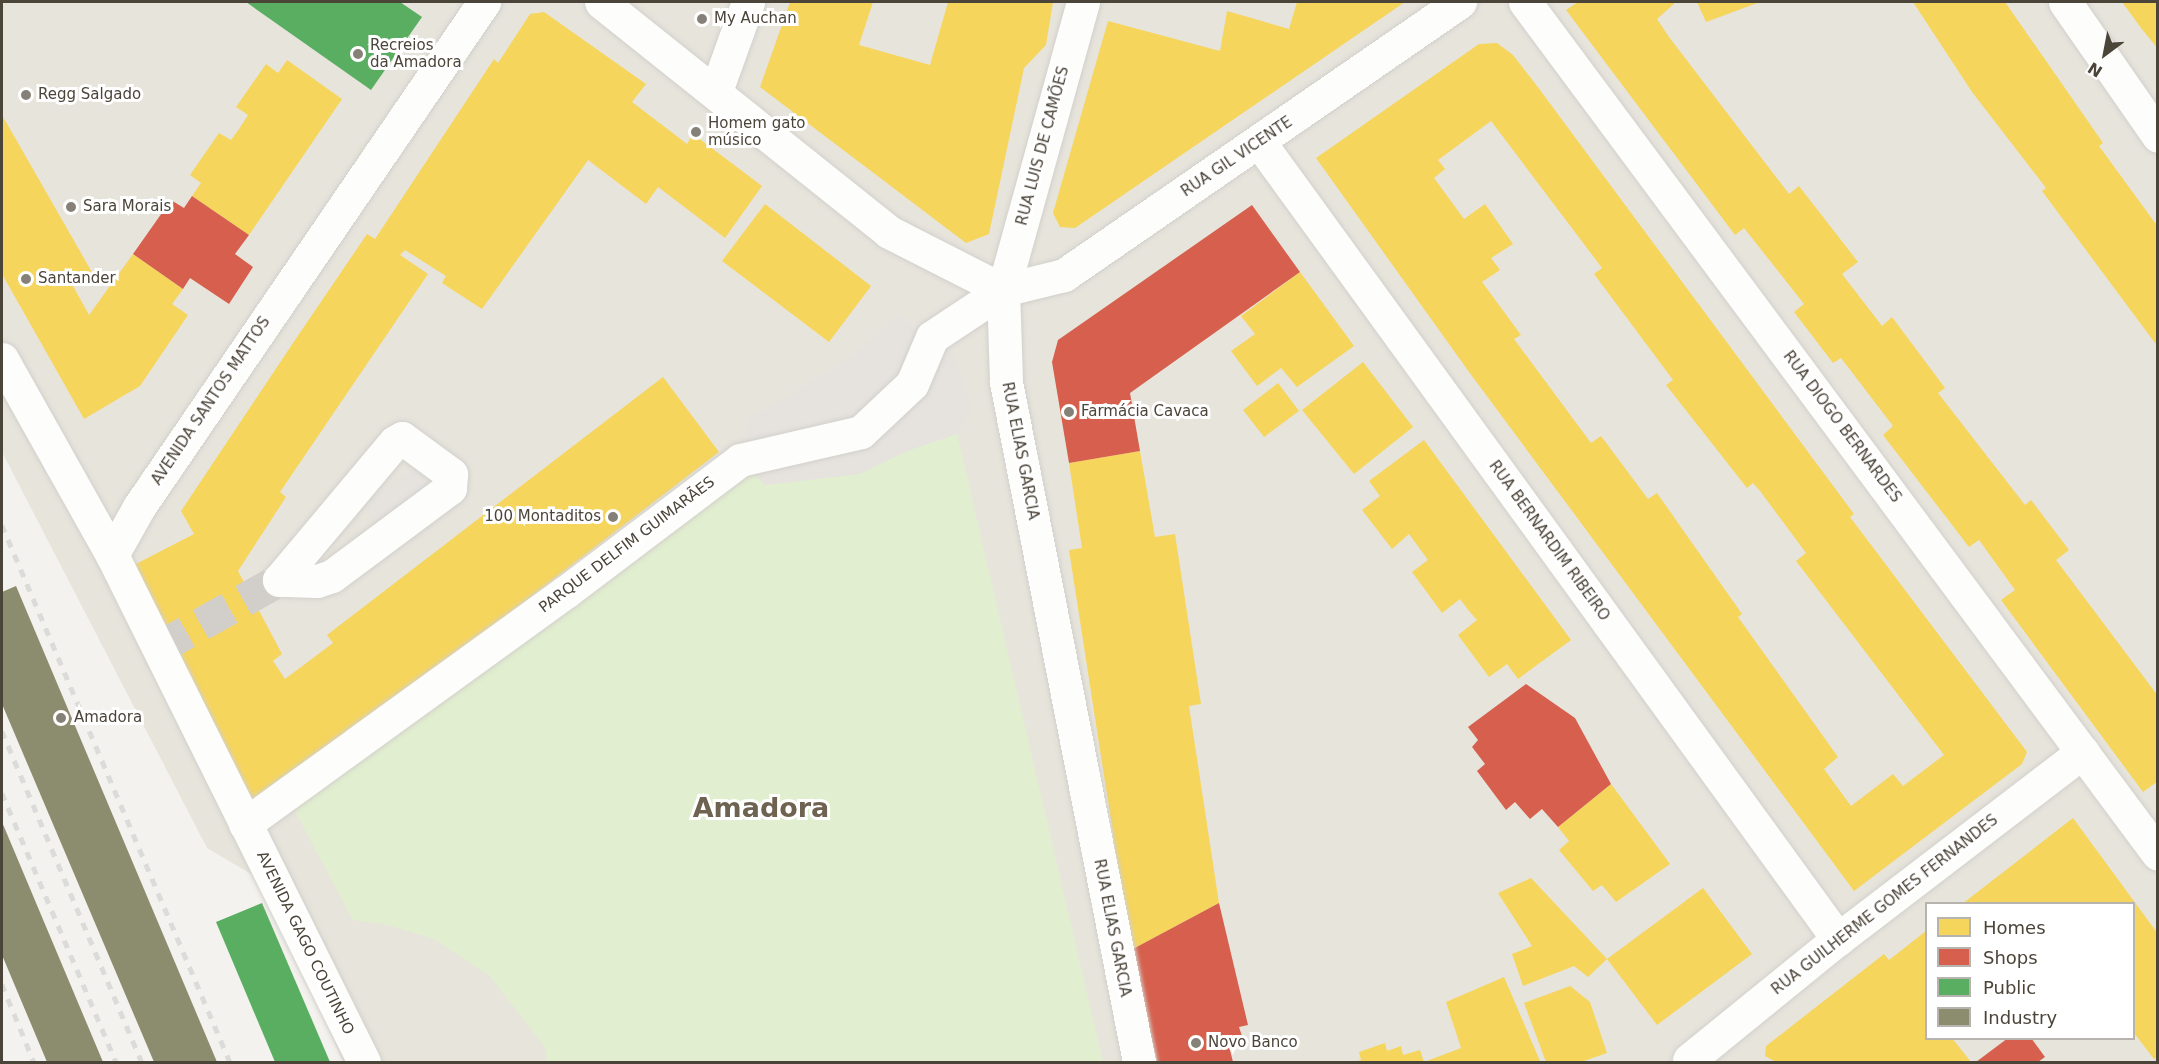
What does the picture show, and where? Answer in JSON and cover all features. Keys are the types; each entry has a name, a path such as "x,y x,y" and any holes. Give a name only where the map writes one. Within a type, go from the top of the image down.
{"street":[{"name":"AVENIDA SANTOS MATTOS","path":"111,555 146,497 484,2"},
{"path":"601,2 716,91 889,232 1003,291"},
{"path":"716,91 748,2"},
{"name":"RUA LUIS DE CAMÕES","path":"1003,291 1083,2"},
{"name":"RUA GIL VICENTE","path":"1003,291 1064,275 1460,2"},
{"name":"RUA DIOGO BERNARDES","path":"1525,2 2157,854"},
{"path":"2064,2 2157,136"},
{"name":"RUA BERNARDIM RIBEIRO","path":"1260,142 1838,939"},
{"name":"PARQUE DELFIM GUIMARÃES","path":"245,824 558,598 740,460 766,451 861,432 912,384 932,337 1003,291"},
{"name":"RUA ELIAS GARCIA","path":"1003,291 1006,382 1139,1062"},
{"path":"2,359 111,555 245,824"},
{"path":"409,440 451,474 450,488 332,576 317,581 279,580 395,442 409,440"},
{"name":"RUA GUILHERME GOMES FERNANDES","path":"1688,1062 1838,939 2083,752"},
{"name":"AVENIDA GAGO COUTINHO","path":"245,824 364,1062"}],"shaded area":[{"path":"2,2 2157,2 2157,1062 343,1062 266,883 207,848 2,452"},
{"path":"898,315 954,352 972,410 957,434 907,451 859,474 765,485 740,460 747,420 842,363"},
{"path":"419,464 430,488 375,529 365,502"}],"green space":[{"path":"957,434 1103,1062 547,1062 545,1047 489,975 434,939 385,924 353,920 291,804 746,467 765,485 859,474 907,451"}],"building: Homes":[{"path":"790,2 873,2 859,45 930,65 948,2 1053,2 1046,45 1024,68 989,234 966,243 760,87"},
{"path":"1297,2 1405,2 1075,228 1060,227 1053,213 1108,21 1220,51 1227,11 1289,29"},
{"path":"1578,2 1676,2 1657,19 1669,37 1789,194 1799,186 1858,262 1842,274 1882,326 1892,317 1945,388 1938,393 2025,505 2031,500 2069,550 2056,560 2158,696 2158,781 2143,792 2001,600 2015,590 1979,540 1969,547 1883,435 1893,426 1841,358 1833,363 1794,312 1804,304 1744,228 1735,235 1566,10"},
{"path":"1697,2 1760,2 1706,22"},
{"path":"1913,2 2005,2 2103,143 2099,146 2158,227 2158,347 2042,191 2046,188 1972,92"},
{"path":"2122,2 2158,2 2158,49 2141,28"},
{"path":"544,12 646,84 632,102 687,144 693,134 762,186 725,238 658,187 646,204 588,160 482,309 442,283 446,276 405,250 400,255 428,274 280,492 286,497 238,571 282,654 273,661 285,679 333,643 327,635 663,377 719,452 385,709 253,800 132,566 194,534 181,511 295,340 367,234 375,239 494,59 498,63 530,14"},
{"path":"1497,43 1513,55 1537,86 1854,514 1850,517 2027,752 2022,764 1854,891 1469,372 1316,158 1479,44","holes":["1491,121 1602,268 1594,274 1673,380 1666,385 1747,488 1753,483 1760,491 1806,553 1796,561 1944,755 1903,786 1893,774 1851,806 1824,769 1838,757 1738,617 1742,614 1657,493 1648,499 1601,436 1591,443 1514,339 1521,335 1482,282 1500,270 1491,258 1513,244 1485,204 1464,219 1434,178 1445,169 1438,160"]},
{"path":"287,60 342,99 249,235 192,196 201,183 190,175 219,133 231,140 239,129 248,115 236,107 266,64 278,73"},
{"path":"2,115 93,274 73,286 89,315 133,254 183,289 172,304 188,315 140,386 84,419 2,274"},
{"path":"765,204 871,286 829,342 722,261"},
{"path":"1300,272 1354,346 1297,387 1281,368 1257,386 1231,351 1255,334 1241,316"},
{"path":"1363,362 1413,427 1354,474 1302,410"},
{"path":"1278,383 1299,411 1264,437 1243,410"},
{"path":"1424,440 1571,640 1518,679 1507,664 1489,677 1458,635 1477,620 1460,599 1442,613 1412,572 1428,560 1409,534 1392,549 1362,510 1380,496 1369,481"},
{"path":"1140,451 1155,537 1175,534 1201,704 1189,706 1219,903 1131,950 1069,550 1082,548 1069,463"},
{"path":"1611,784 1670,864 1616,902 1602,885 1593,891 1559,850 1569,841 1558,827"},
{"path":"2073,818 2135,902 1965,902"},
{"path":"1531,878 1607,959 1588,977 1574,966 1523,986 1512,954 1532,946 1498,893"},
{"path":"1703,888 1752,954 1657,1025 1607,959"},
{"path":"2135,903 2158,934 2158,1056 2154,1059 2135,1034"},
{"path":"1925,932 1925,1040 1954,1040 1971,1062 1776,1062 1765,1056 1766,1046 1884,954 1889,960"},
{"path":"1504,977 1540,1061 1424,1062 1461,1048 1446,1002"},
{"path":"1570,986 1590,1002 1607,1053 1581,1062 1546,1062 1524,1003"},
{"path":"1385,1043 1387,1051 1401,1046 1403,1055 1420,1050 1424,1062 1354,1062 1361,1060 1359,1052"}],"building: Shops":[{"path":"192,196 249,235 235,254 253,267 229,304 190,278 183,289 133,254 171,200 184,208"},
{"path":"1252,205 1300,272 1130,393 1140,451 1069,463 1052,362 1058,340"},
{"path":"1526,684 1575,718 1611,784 1558,827 1542,809 1530,819 1515,802 1506,810 1477,771 1485,764 1472,747 1478,740 1468,727"},
{"path":"1219,903 1248,1025 1239,1027 1245,1045 1230,1050 1233,1062 1157,1062 1131,950"},
{"path":"2005,1040 2032,1040 2045,1057 2038,1062 1976,1062"}],"building: Public":[{"name":"Recreios da Amadora","path":"246,2 400,2 422,17 371,90"},
{"path":"262,903 330,1062 275,1062 216,922"}],"building: Industry":[{"path":"16,586 217,1062 154,1062 2,704 2,592"},
{"path":"2,822 103,1062 47,1062 2,955"}],"tunnel":[{"path":"158,648 279,580"}],"railway":[{"path":"2,525 230,1062"},
{"path":"2,731 142,1062"},
{"path":"2,793 116,1062"},
{"path":"2,984 34,1062"}],"place":[{"name":"My Auchan","path":"702,19"},
{"name":"Recreios da Amadora","path":"358,54"},
{"name":"Regg Salgado","path":"26,95"},
{"name":"Homem gato músico","path":"696,132"},
{"name":"Sara Morais","path":"71,207"},
{"name":"Santander","path":"26,279"},
{"name":"Farmácia Cavaca","path":"1069,412"},
{"name":"100 Montaditos","path":"613,517"},
{"name":"Amadora","path":"61,718"},
{"name":"Novo Banco","path":"1196,1043"}],"district":[{"name":"Amadora","path":"761,808"}]}
